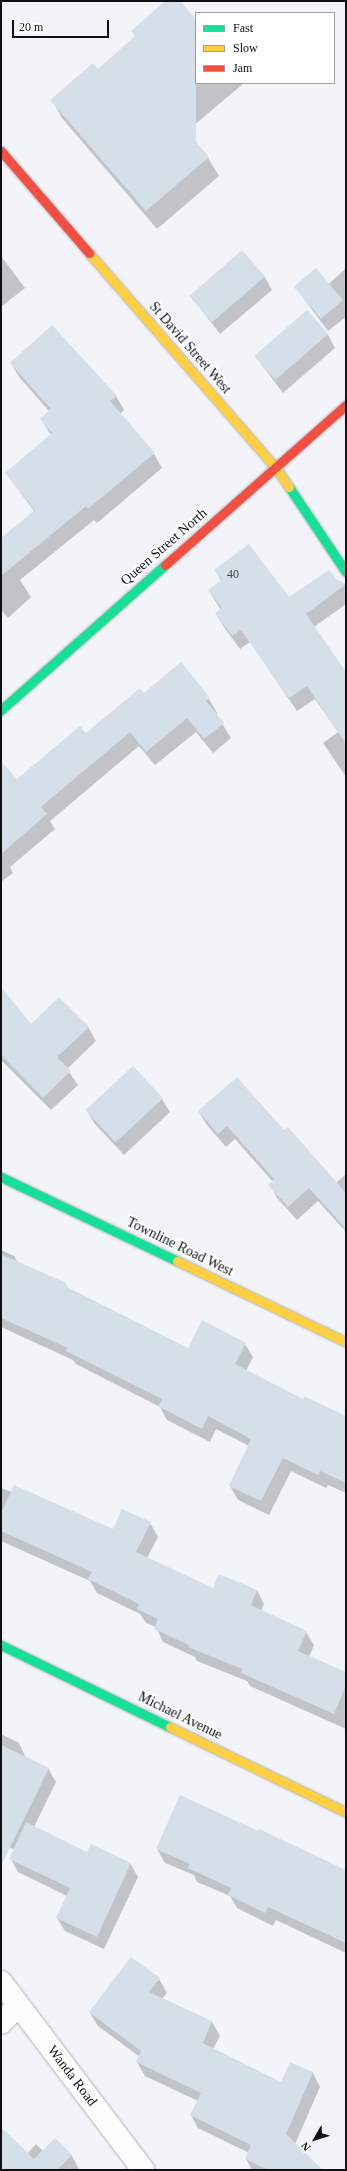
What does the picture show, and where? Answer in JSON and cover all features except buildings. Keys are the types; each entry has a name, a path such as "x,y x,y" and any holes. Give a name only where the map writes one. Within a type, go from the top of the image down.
{"street":[{"name":"St David Street West","path":"1,151 276,468 346,572"},
{"name":"Queen Street North","path":"1,710 346,405"},
{"name":"Townline Road West","path":"1,1177 346,1342"},
{"name":"Michael Avenue","path":"1,1645 346,1812"},
{"name":"Wanda Road","path":"1,1982 143,2170"},
{"path":"1,2023 19,2005"}],"traffic: fast":[{"path":"289,487 346,572"},
{"path":"1,710 165,565"},
{"path":"1,1177 177,1261"},
{"path":"1,1645 170,1727"}],"traffic: slow":[{"path":"89,253 276,468 289,487"},
{"path":"177,1261 346,1342"},
{"path":"170,1727 346,1812"}],"traffic: jam":[{"path":"1,151 89,253"},
{"path":"165,565 346,405"}]}
